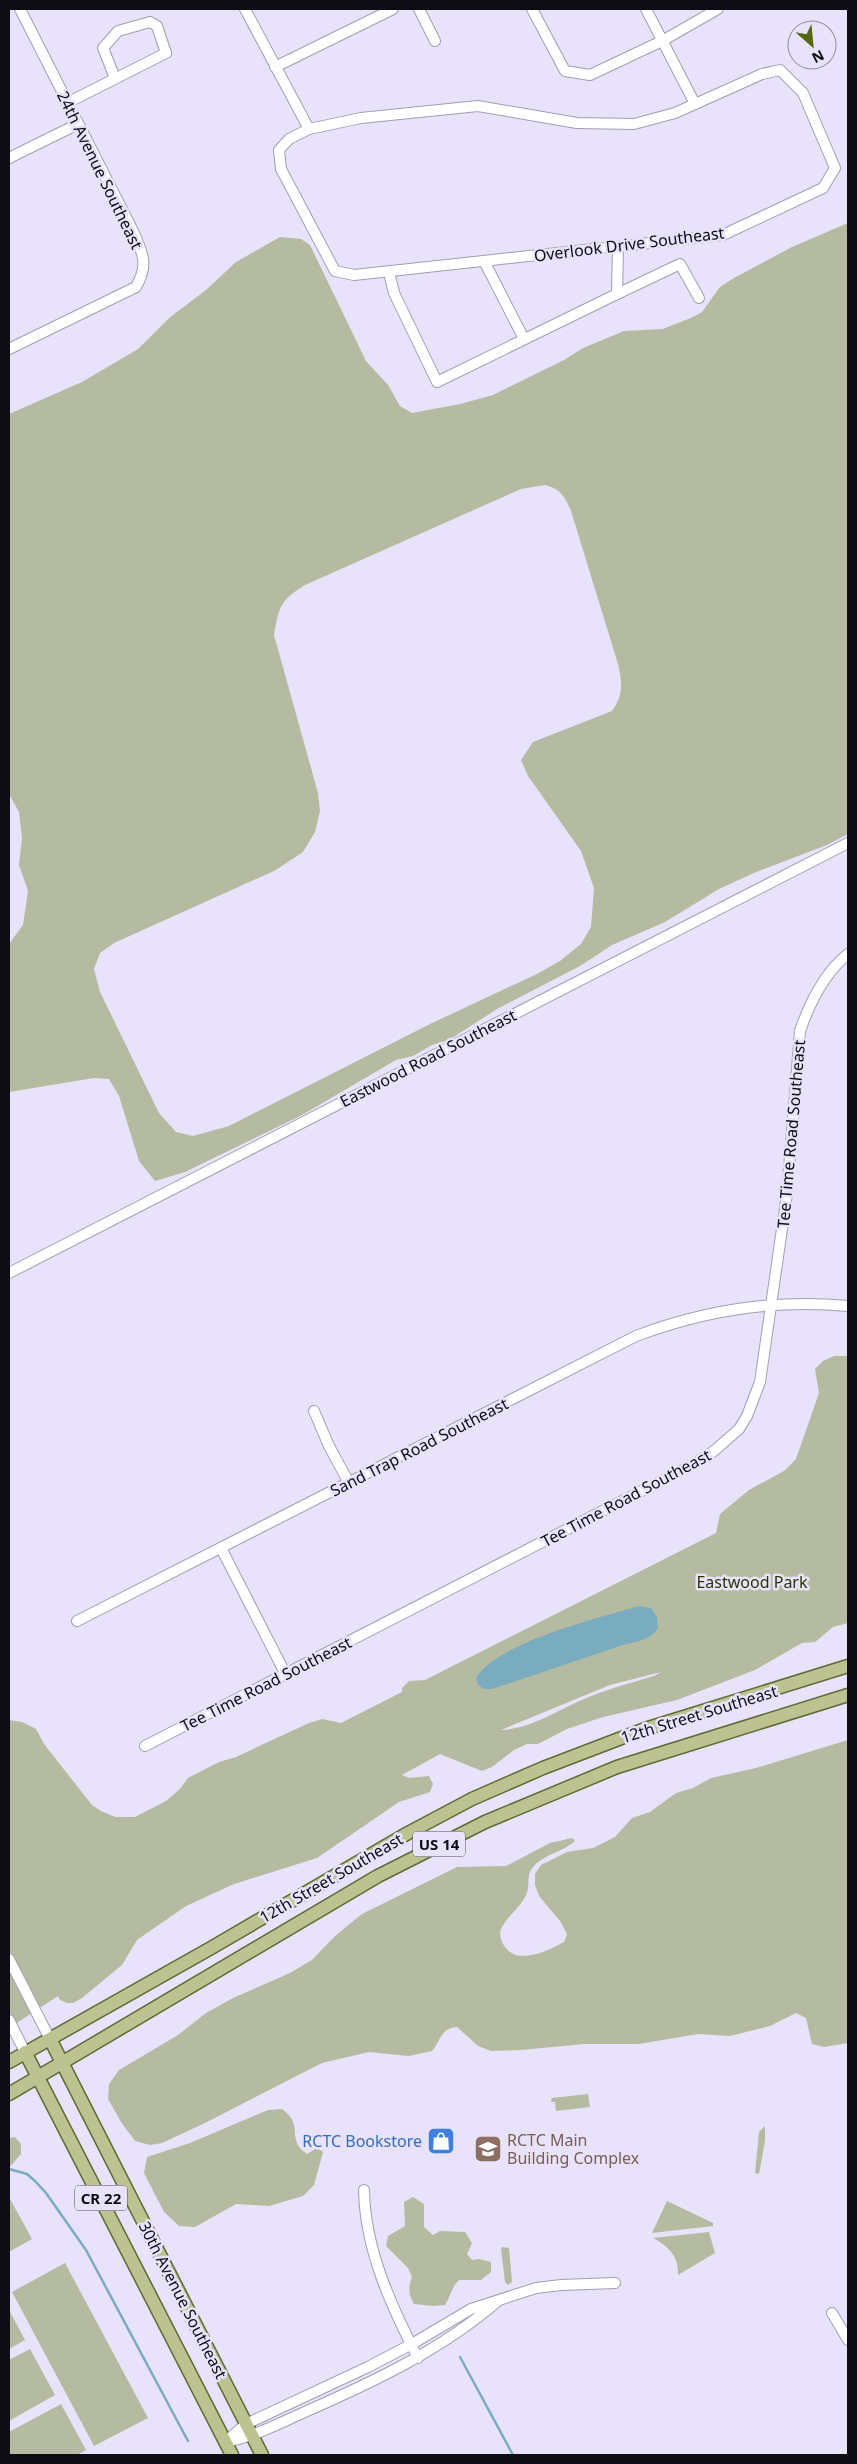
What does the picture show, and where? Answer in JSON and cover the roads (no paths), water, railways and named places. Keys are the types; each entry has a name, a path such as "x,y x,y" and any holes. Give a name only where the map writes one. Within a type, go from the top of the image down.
{"main road":[{"name":"12th Street Southeast","path":"25,2052 211,1948 408,1833 472,1799 543,1768 645,1729 848,1666"},
{"name":"12th Street Southeast","path":"38,2077 378,1876 485,1822 617,1767 848,1695"},
{"name":"30th Avenue Southeast","path":"50,2039 262,2455"},
{"name":"30th Avenue Southeast","path":"25,2052 232,2455"},
{"name":"US 14","path":"9,2062 25,2052"},
{"name":"US 14","path":"9,2094 38,2077"}],"street":[{"name":"24th Avenue Southeast","path":"9,350 136,287 143,275 145,264 140,247 20,9"},
{"path":"245,9 308,129"},
{"path":"275,67 393,9"},
{"path":"419,9 435,41"},
{"path":"532,9 565,72 590,75 662,41 718,9"},
{"path":"646,9 695,104"},
{"path":"67,102 166,53 157,26 150,22 118,31 104,48 114,78"},
{"name":"Overlook Drive Southeast","path":"780,70 803,93 835,168 823,188 723,235 354,275 335,271 281,169 279,150 289,140 308,129 360,118 478,106 577,123 634,124 675,113 762,74 780,70"},
{"path":"9,158 78,124"},
{"path":"617,294 618,247"},
{"path":"484,261 524,339"},
{"path":"389,272 394,293 437,382 680,264 698,298"},
{"name":"Eastwood Road Southeast","path":"9,1273 848,843"},
{"name":"Tee Time Road Southeast","path":"145,1746 696,1463 714,1451 739,1429 754,1400 760,1382 790,1167 800,1031 808,1007 818,989 830,972 848,954"},
{"name":"Sand Trap Road Southeast","path":"77,1621 624,1341 698,1316 771,1304 848,1306"},
{"path":"314,1411 328,1446 349,1483"},
{"path":"221,1548 285,1673"},
{"path":"9,1959 50,2039"},
{"path":"9,2020 25,2052"},
{"path":"364,2190 368,2231 375,2258 418,2358"},
{"path":"225,2442 412,2344 471,2309 536,2288 615,2283"},
{"path":"249,2430 336,2398 418,2358 464,2329 501,2299"},
{"path":"832,2313 848,2340"}],"water":[{"path":"640,1606 651,1608 657,1617 658,1628 648,1638 492,1689 483,1688 478,1684 476,1678 487,1665 526,1643 576,1624"}],"waterway":[{"path":"9,2169 27,2174 35,2181 46,2193 86,2250 188,2441"},
{"path":"460,2357 513,2455"}],"place":[{"name":"RCTC Bookstore","path":"441,2141"},
{"name":"RCTC Main Building Complex","path":"488,2149"}],"park label":[{"name":"Eastwood Park","path":"752,1582"}]}
